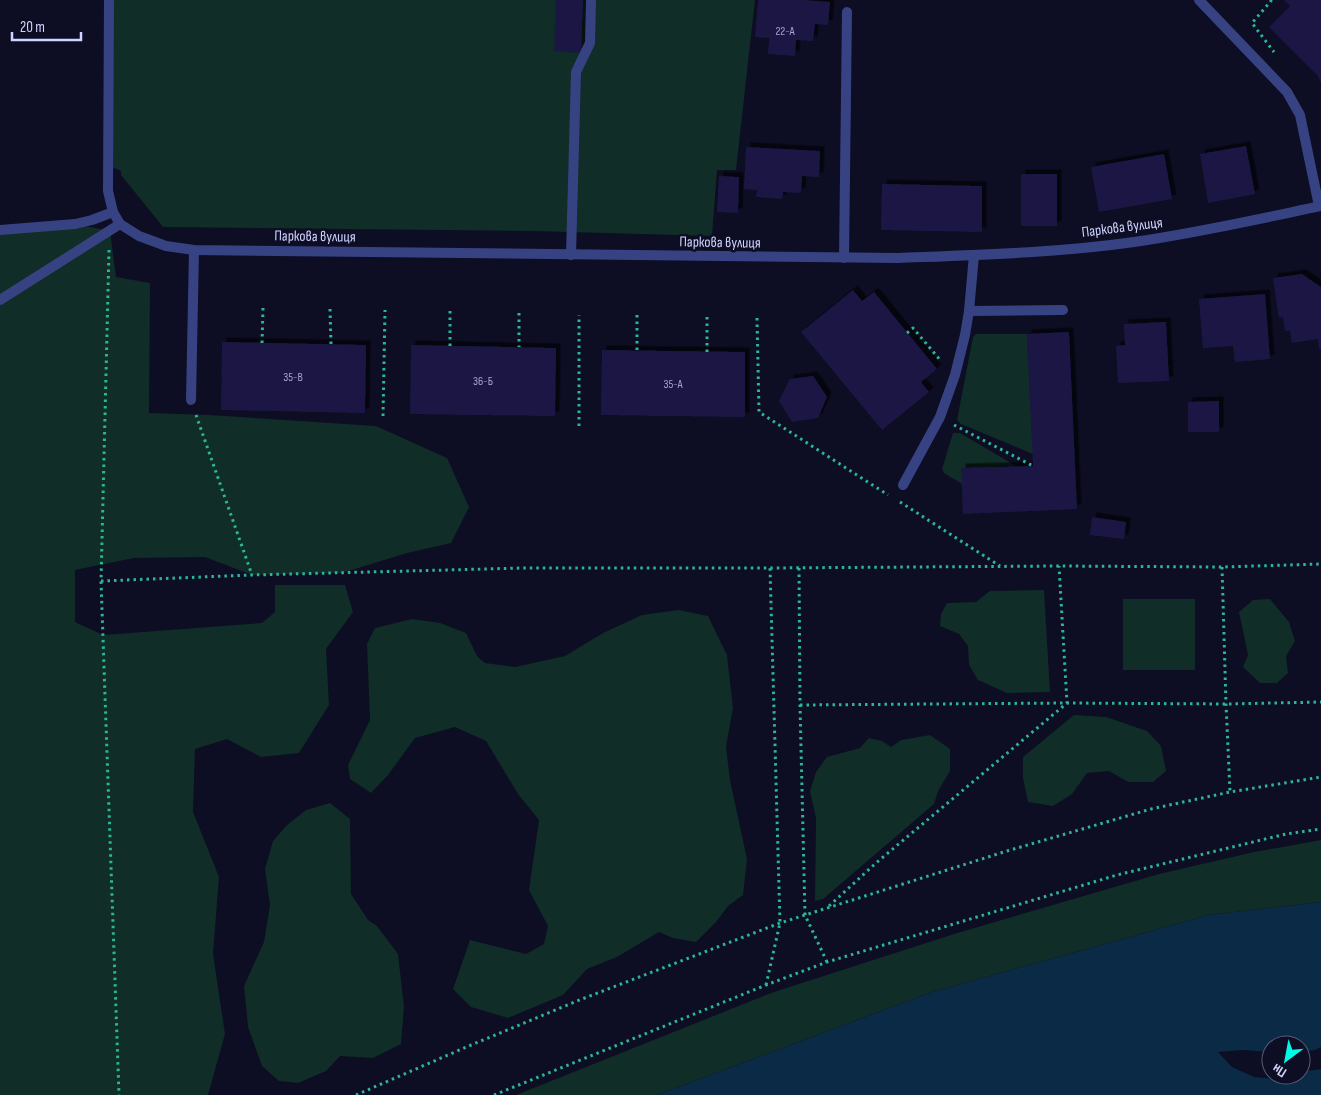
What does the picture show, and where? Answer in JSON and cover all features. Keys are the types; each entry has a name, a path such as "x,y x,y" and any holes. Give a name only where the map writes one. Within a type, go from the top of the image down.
{"street":[{"path":"0,300 120,224 113,212 108,191 109,0"},
{"path":"571,255 576,72 590,43 591,0"},
{"path":"1200,0 1287,92 1300,114 1320,206"},
{"path":"844,258 847,12"},
{"name":"Паркова вулиця","path":"120,224 139,236 166,246 194,250 898,258 1070,249 1132,242 1199,231 1320,206"},
{"path":"0,230 75,224 113,212"},
{"path":"191,400 194,250"},
{"path":"903,485 940,418 954,375 965,335 969,311 974,255"},
{"path":"969,311 1063,310"}],"path":[{"path":"110,231 101,581 119,1095"},
{"path":"262,343 263,308"},
{"path":"330,309 331,344"},
{"path":"383,416 385,310"},
{"path":"450,311 450,346"},
{"path":"518,313 519,347"},
{"path":"579,314 579,426"},
{"path":"637,316 637,351"},
{"path":"707,317 707,352"},
{"path":"756,318 759,412 889,495"},
{"path":"907,333 912,328 944,365"},
{"path":"191,400 252,575"},
{"path":"940,418 1033,466"},
{"path":"897,500 1000,567"},
{"path":"101,581 524,568 1059,566 1222,568 1321,564"},
{"path":"1059,566 1067,703"},
{"path":"766,985 780,923 770,568"},
{"path":"799,568 805,915 827,962"},
{"path":"1222,568 1230,792"},
{"path":"800,705 1321,702"},
{"path":"826,908 876,863 1067,703"},
{"path":"356,1095 582,999 780,923 1151,809 1230,792 1321,777"},
{"path":"494,1095 827,962 1117,875 1276,836 1321,829"}],"green space":[{"path":"109,0 755,0 736,170 717,170 712,236 532,231 163,227 121,175 121,171 108,165"},
{"path":"75,224 110,231 116,277 150,283 149,413 376,426 447,458 469,507 451,543 407,553 342,573 252,575 205,557 134,558 75,570 75,622 103,635 262,623 275,612 275,585 345,585 353,612 326,649 329,705 299,753 261,757 227,739 195,749 193,812 219,877 213,954 225,1034 208,1095 0,1095 0,233"},
{"path":"976,334 1027,334 1033,454 961,424 957,420 973,337"},
{"path":"953,433 960,433 1016,466 962,469 962,484 944,473 942,469"},
{"path":"1044,590 1050,692 1007,693 978,680 969,665 968,646 959,634 940,626 941,614 947,603 976,602 990,591"},
{"path":"1123,599 1195,599 1195,670 1123,670"},
{"path":"1270,599 1289,622 1295,641 1286,656 1288,673 1277,683 1260,683 1243,667 1248,655 1239,612 1253,600"},
{"path":"678,610 708,616 727,655 733,708 726,747 730,780 747,859 743,895 728,906 716,922 696,942 673,938 659,932 617,957 587,969 563,995 508,1018 471,1007 453,989 470,940 526,954 544,944 548,926 529,890 539,820 518,794 486,741 455,727 415,738 388,775 371,793 350,779 348,765 370,720 367,644 375,628 412,619 440,623 466,633 477,656 485,663 515,667 565,656 603,633 642,615"},
{"path":"1074,715 1106,717 1147,731 1161,746 1166,771 1153,782 1128,782 1109,771 1087,773 1072,794 1053,806 1028,802 1023,778 1023,757"},
{"path":"930,735 950,749 950,771 938,791 934,804 823,899 815,901 816,818 810,791 816,772 827,757 860,748 869,738 882,741 891,747 901,740"},
{"path":"330,803 350,819 351,894 368,920 377,926 398,954 404,1007 401,1044 373,1058 340,1056 326,1071 298,1083 279,1081 262,1066 248,1027 244,986 264,942 270,905 265,869 273,841 287,825 306,810"},
{"path":"1321,840 1321,902 1209,915 932,992 657,1095 516,1095 771,993 954,934 1159,874 1254,852"}],"water":[{"path":"1321,902 1321,1047 1311,1051 1311,1035 1261,1035 1261,1051 1243,1050 1218,1052 1232,1067 1254,1077 1261,1078 1261,1085 1311,1085 1311,1070 1321,1069 1321,1095 657,1095 932,992 1209,915"}],"building":[{"path":"556,0 583,0 581,53 554,51"},
{"path":"758,0 830,2 828,25 815,24 813,41 796,40 795,56 768,54 769,38 755,37"},
{"path":"1284,0 1321,0 1321,83 1318,76 1269,27 1290,6"},
{"path":"1246,146 1255,194 1208,203 1200,154"},
{"path":"746,147 820,151 819,177 802,176 801,193 783,192 782,199 756,197 757,190 744,189"},
{"path":"1164,154 1172,199 1099,212 1091,167"},
{"path":"1021,174 1057,174 1057,226 1021,226"},
{"path":"719,176 739,177 738,213 717,212"},
{"path":"882,184 982,186 982,232 881,230"},
{"path":"1302,274 1321,287 1321,349 1319,349 1318,339 1292,343 1290,331 1285,331 1283,317 1279,318 1273,278"},
{"path":"853,290 862,301 874,292 937,369 921,382 929,392 882,430 801,332"},
{"path":"1265,294 1270,359 1235,362 1233,346 1203,348 1199,299"},
{"path":"1166,322 1169,381 1118,383 1116,346 1125,345 1124,324"},
{"path":"1069,332 1077,509 963,514 961,468 1033,466 1027,334"},
{"path":"222,342 366,345 365,413 221,410"},
{"path":"411,345 556,348 555,416 410,414"},
{"path":"602,350 745,352 745,417 601,415"},
{"path":"813,376 827,397 818,418 792,422 779,401 790,379"},
{"path":"1219,401 1219,432 1188,432 1188,402"},
{"path":"1092,517 1126,522 1124,539 1090,535"}]}
